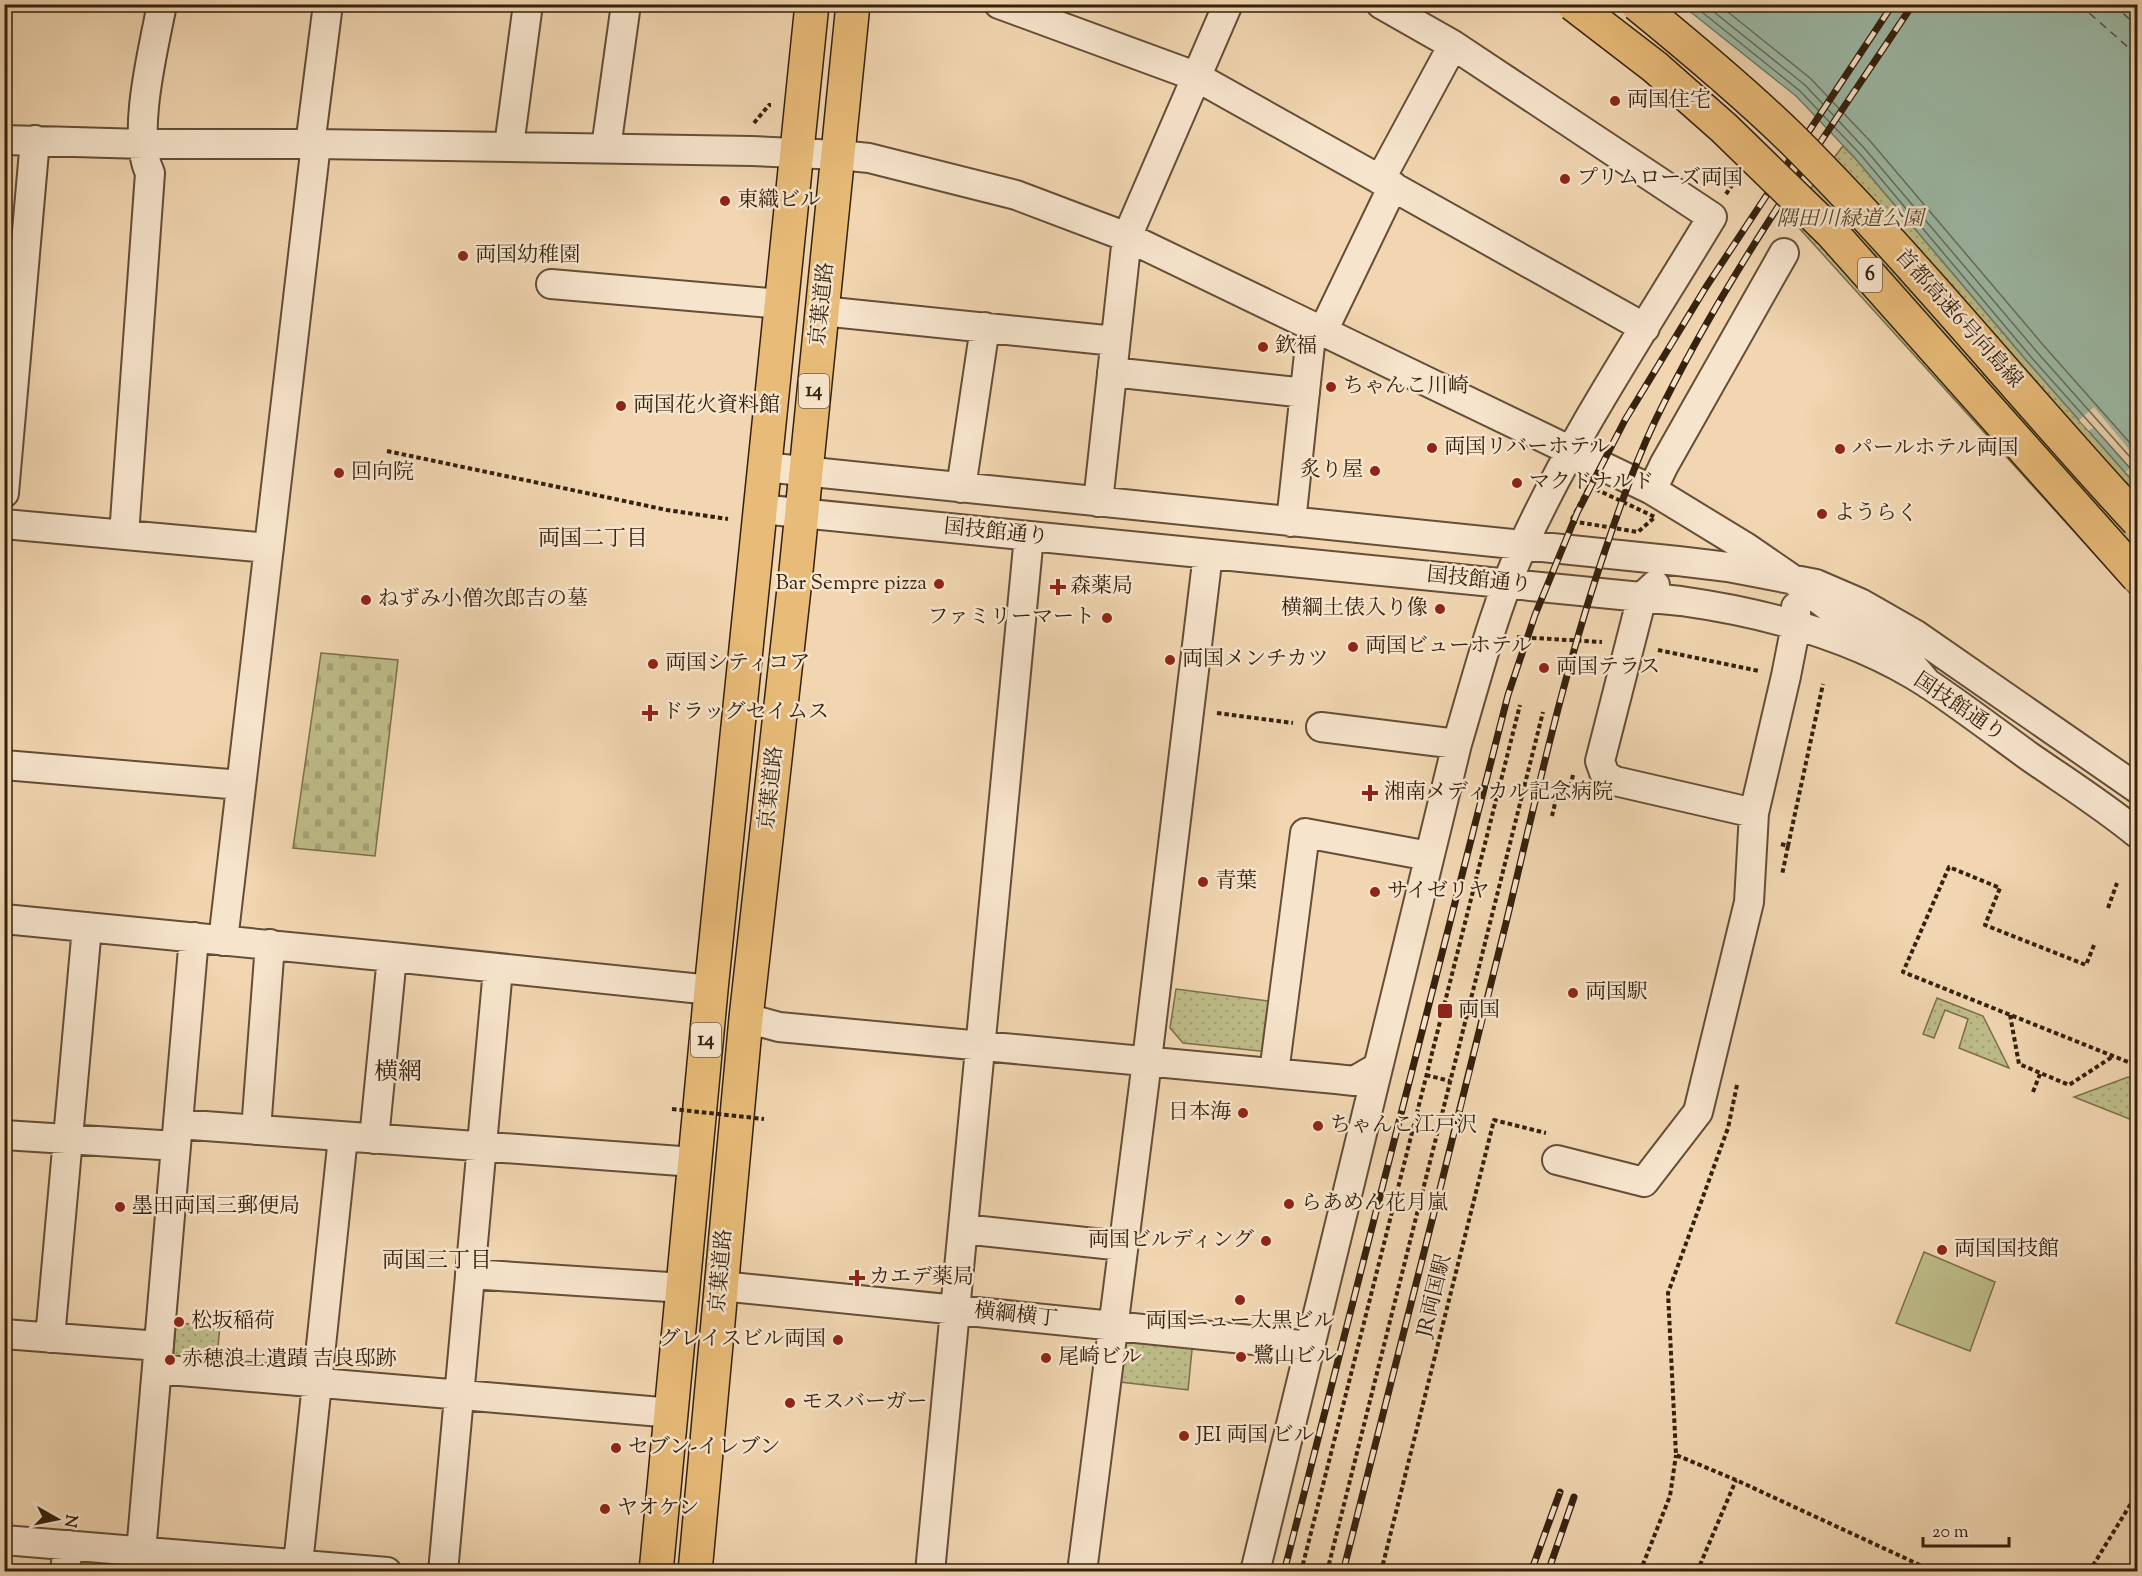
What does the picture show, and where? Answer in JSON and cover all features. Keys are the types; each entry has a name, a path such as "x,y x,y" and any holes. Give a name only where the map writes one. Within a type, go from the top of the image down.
{"highway":[{"name":"京葉道路","path":"656,1572 711,990 812,4"},
{"name":"京葉道路","path":"695,1572 746,1018 802,513 853,4"},
{"name":"首都高速6号向島線","path":"1573,4 1656,67 1724,128 1832,233 2138,577"},
{"name":"首都高速6号向島線","path":"1637,4 1738,89 1826,174 1904,258 2138,521"}],"street":[{"path":"124,535 150,173 144,144 142,115 162,4"},
{"path":"223,940 269,549 328,4"},
{"path":"509,147 528,4"},
{"path":"606,148 626,4"},
{"path":"999,4 1195,76 1645,328"},
{"path":"1098,502 1126,237 1228,4"},
{"path":"1255,1572 1429,856 1457,744 1489,635 1523,546 1571,450 1712,216 1453,45 1381,4"},
{"path":"1291,522 1305,393 1317,328 1453,45"},
{"path":"4,140 144,144 606,148 797,153 869,158 1016,195 1126,237 1571,450 1654,504 1833,590"},
{"path":"4,493 34,140"},
{"path":"1654,504 1664,465 1785,252"},
{"path":"551,284 782,304"},
{"path":"822,311 1115,341"},
{"path":"962,488 985,327"},
{"path":"1112,372 1305,393"},
{"name":"国技館通り","path":"764,467 1678,561 1728,567 1792,579 1833,590 1916,635 2138,789"},
{"name":"国技館通り","path":"760,509 1642,597 1731,608 1796,625 1876,656 1928,684 2138,834"},
{"path":"4,524 269,549"},
{"path":"930,1572 1029,536"},
{"path":"1747,548 1854,626 1911,664 1928,684"},
{"path":"1082,1572 1147,1062 1208,554"},
{"path":"1753,825 1615,781 1605,775 1600,761 1642,597 1678,561 1720,584 1772,592 1788,600 1796,612 1796,625"},
{"path":"1557,1160 1644,1182 1698,1112 1749,902 1753,825 1796,625 1797,598 1792,579"},
{"path":"1321,727 1457,744"},
{"path":"4,765 241,785"},
{"path":"1274,1073 1305,833 1429,856"},
{"path":"4,919 711,990"},
{"path":"50,1338 87,927"},
{"path":"141,1552 194,938"},
{"path":"256,1130 270,944"},
{"path":"374,1138 392,957"},
{"path":"443,1572 498,969"},
{"path":"746,1018 779,1027 1354,1081 1378,1067"},
{"path":"4,1135 69,1139 256,1130 694,1162"},
{"path":"298,1564 344,1137"},
{"path":"963,1229 1123,1246"},
{"path":"470,1274 684,1288"},
{"name":"横綱横丁","path":"721,1286 1311,1346"},
{"path":"4,1334 50,1338 318,1382 672,1413"},
{"path":"4,1540 67,1558 141,1552 387,1572"}],"path":[{"path":"387,451 667,510 728,519 744,516 760,509"},
{"path":"1589,486 1654,504 1638,532 1571,521 1589,486"},
{"path":"1515,637 1606,642"},
{"path":"1656,650 1765,672"},
{"path":"1781,879 1823,684"},
{"path":"1300,1572 1520,705"},
{"path":"1190,710 1321,727"},
{"name":"JR両国駅","path":"1327,1572 1543,712"},
{"path":"1552,816 1558,790 1571,784"},
{"path":"1753,825 1788,846"},
{"path":"2094,945 2086,965 1985,925 2000,888 1949,867 1903,972 2138,1066"},
{"path":"2108,908 2117,884"},
{"path":"2010,1015 2019,1064 2040,1074 2068,1085 2112,1056"},
{"path":"2033,1092 2040,1074"},
{"path":"1426,1075 1450,1081"},
{"path":"1640,1572 1670,1496 1676,1455 1668,1293 1728,1128 1737,1083"},
{"path":"672,1109 764,1119"},
{"name":"JR両国駅","path":"1381,1572 1494,1120 1563,1137 1557,1160"},
{"path":"1676,1455 1736,1480 1935,1572"},
{"path":"1697,1572 1736,1480"},
{"path":"2089,1572 2138,1492"}],"green space":[{"name":"隅田川緑道公園","path":"1843,146 2137,486 2137,601 1789,217"},
{"path":"321,653 398,660 375,856 293,848"},
{"path":"1176,989 1276,1002 1269,1052 1183,1043 1170,1028"},
{"path":"1937,998 1983,1016 2009,1068 1959,1048 1968,1019 1945,1010 1934,1038 1923,1034"},
{"path":"2128,1077 2137,1081 2137,1122 2074,1097"},
{"path":"1924,1252 1995,1282 1970,1351 1896,1323"},
{"path":"176,1323 220,1326 216,1366 173,1362"},
{"path":"1126,1333 1193,1340 1188,1390 1120,1382"}],"water":[{"path":"1682,5 2137,5 2137,486 2027,361 1855,158 1796,96"}],"pier":[{"path":"2094,407 2137,459 2137,483 2126,472 2130,468 2093,428 2089,431 2079,420"}],"ferry route":[{"path":"2079,4 2138,56"},
{"path":"2113,4 2138,27"}],"railway":[{"path":"1284,1572 1508,695 1535,615 1577,513 1625,420 1706,287 1893,4"},
{"path":"1343,1572 1553,730 1593,586 1625,495 1655,421 1683,366 1744,260 1913,4"},
{"path":"1531,1572 1560,1492"},
{"path":"1548,1572 1574,1497"}],"place":[{"name":"両国住宅","path":"1615,101"},
{"name":"プリムローズ両国","path":"1565,179"},
{"name":"東織ビル","path":"725,201"},
{"name":"両国幼稚園","path":"463,256"},
{"name":"欽福","path":"1263,347"},
{"name":"ちゃんこ川崎","path":"1331,387"},
{"name":"両国花火資料館","path":"621,406"},
{"name":"両国リバーホテル","path":"1432,448"},
{"name":"パールホテル両国","path":"1840,449"},
{"name":"炙り屋","path":"1375,471"},
{"name":"回向院","path":"339,473"},
{"name":"マクドナルド","path":"1517,483"},
{"name":"ようらく","path":"1822,514"},
{"name":"Bar Sempre pizza","path":"939,584"},
{"name":"森薬局","path":"1058,587"},
{"name":"ねずみ小僧次郎吉の墓","path":"366,600"},
{"name":"横綱土俵入り像","path":"1440,609"},
{"name":"ファミリーマート","path":"1107,618"},
{"name":"両国ビューホテル","path":"1353,647"},
{"name":"両国メンチカツ","path":"1170,660"},
{"name":"両国シティコア","path":"653,664"},
{"name":"両国テラス","path":"1544,668"},
{"name":"ドラッグセイムス","path":"650,713"},
{"name":"湘南メディカル記念病院","path":"1370,793"},
{"name":"青葉","path":"1203,882"},
{"name":"サイゼリヤ","path":"1375,892"},
{"name":"両国駅","path":"1573,993"},
{"name":"両国","path":"1445,1011"},
{"name":"日本海","path":"1243,1113"},
{"name":"ちゃんこ江戸沢","path":"1318,1126"},
{"name":"らあめん花月嵐","path":"1289,1204"},
{"name":"墨田両国三郵便局","path":"120,1207"},
{"name":"両国ビルディング","path":"1266,1241"},
{"name":"両国国技館","path":"1942,1250"},
{"name":"カエデ薬局","path":"857,1278"},
{"name":"両国ニュー大黒ビル","path":"1240,1300"},
{"name":"松坂稲荷","path":"179,1322"},
{"name":"グレイスビル両国","path":"838,1340"},
{"name":"鷺山ビル","path":"1241,1357"},
{"name":"尾崎ビル","path":"1046,1358"},
{"name":"赤穂浪士遺蹟 吉良邸跡","path":"170,1360"},
{"name":"モスバーガー","path":"790,1403"},
{"name":"JEI 両国 ビル","path":"1184,1436"},
{"name":"セブン-イレブン","path":"616,1448"},
{"name":"ヤオケン","path":"605,1509"}],"district":[{"name":"両国二丁目","path":"593,540"},
{"name":"横網","path":"398,1073"},
{"name":"両国三丁目","path":"437,1262"}]}
